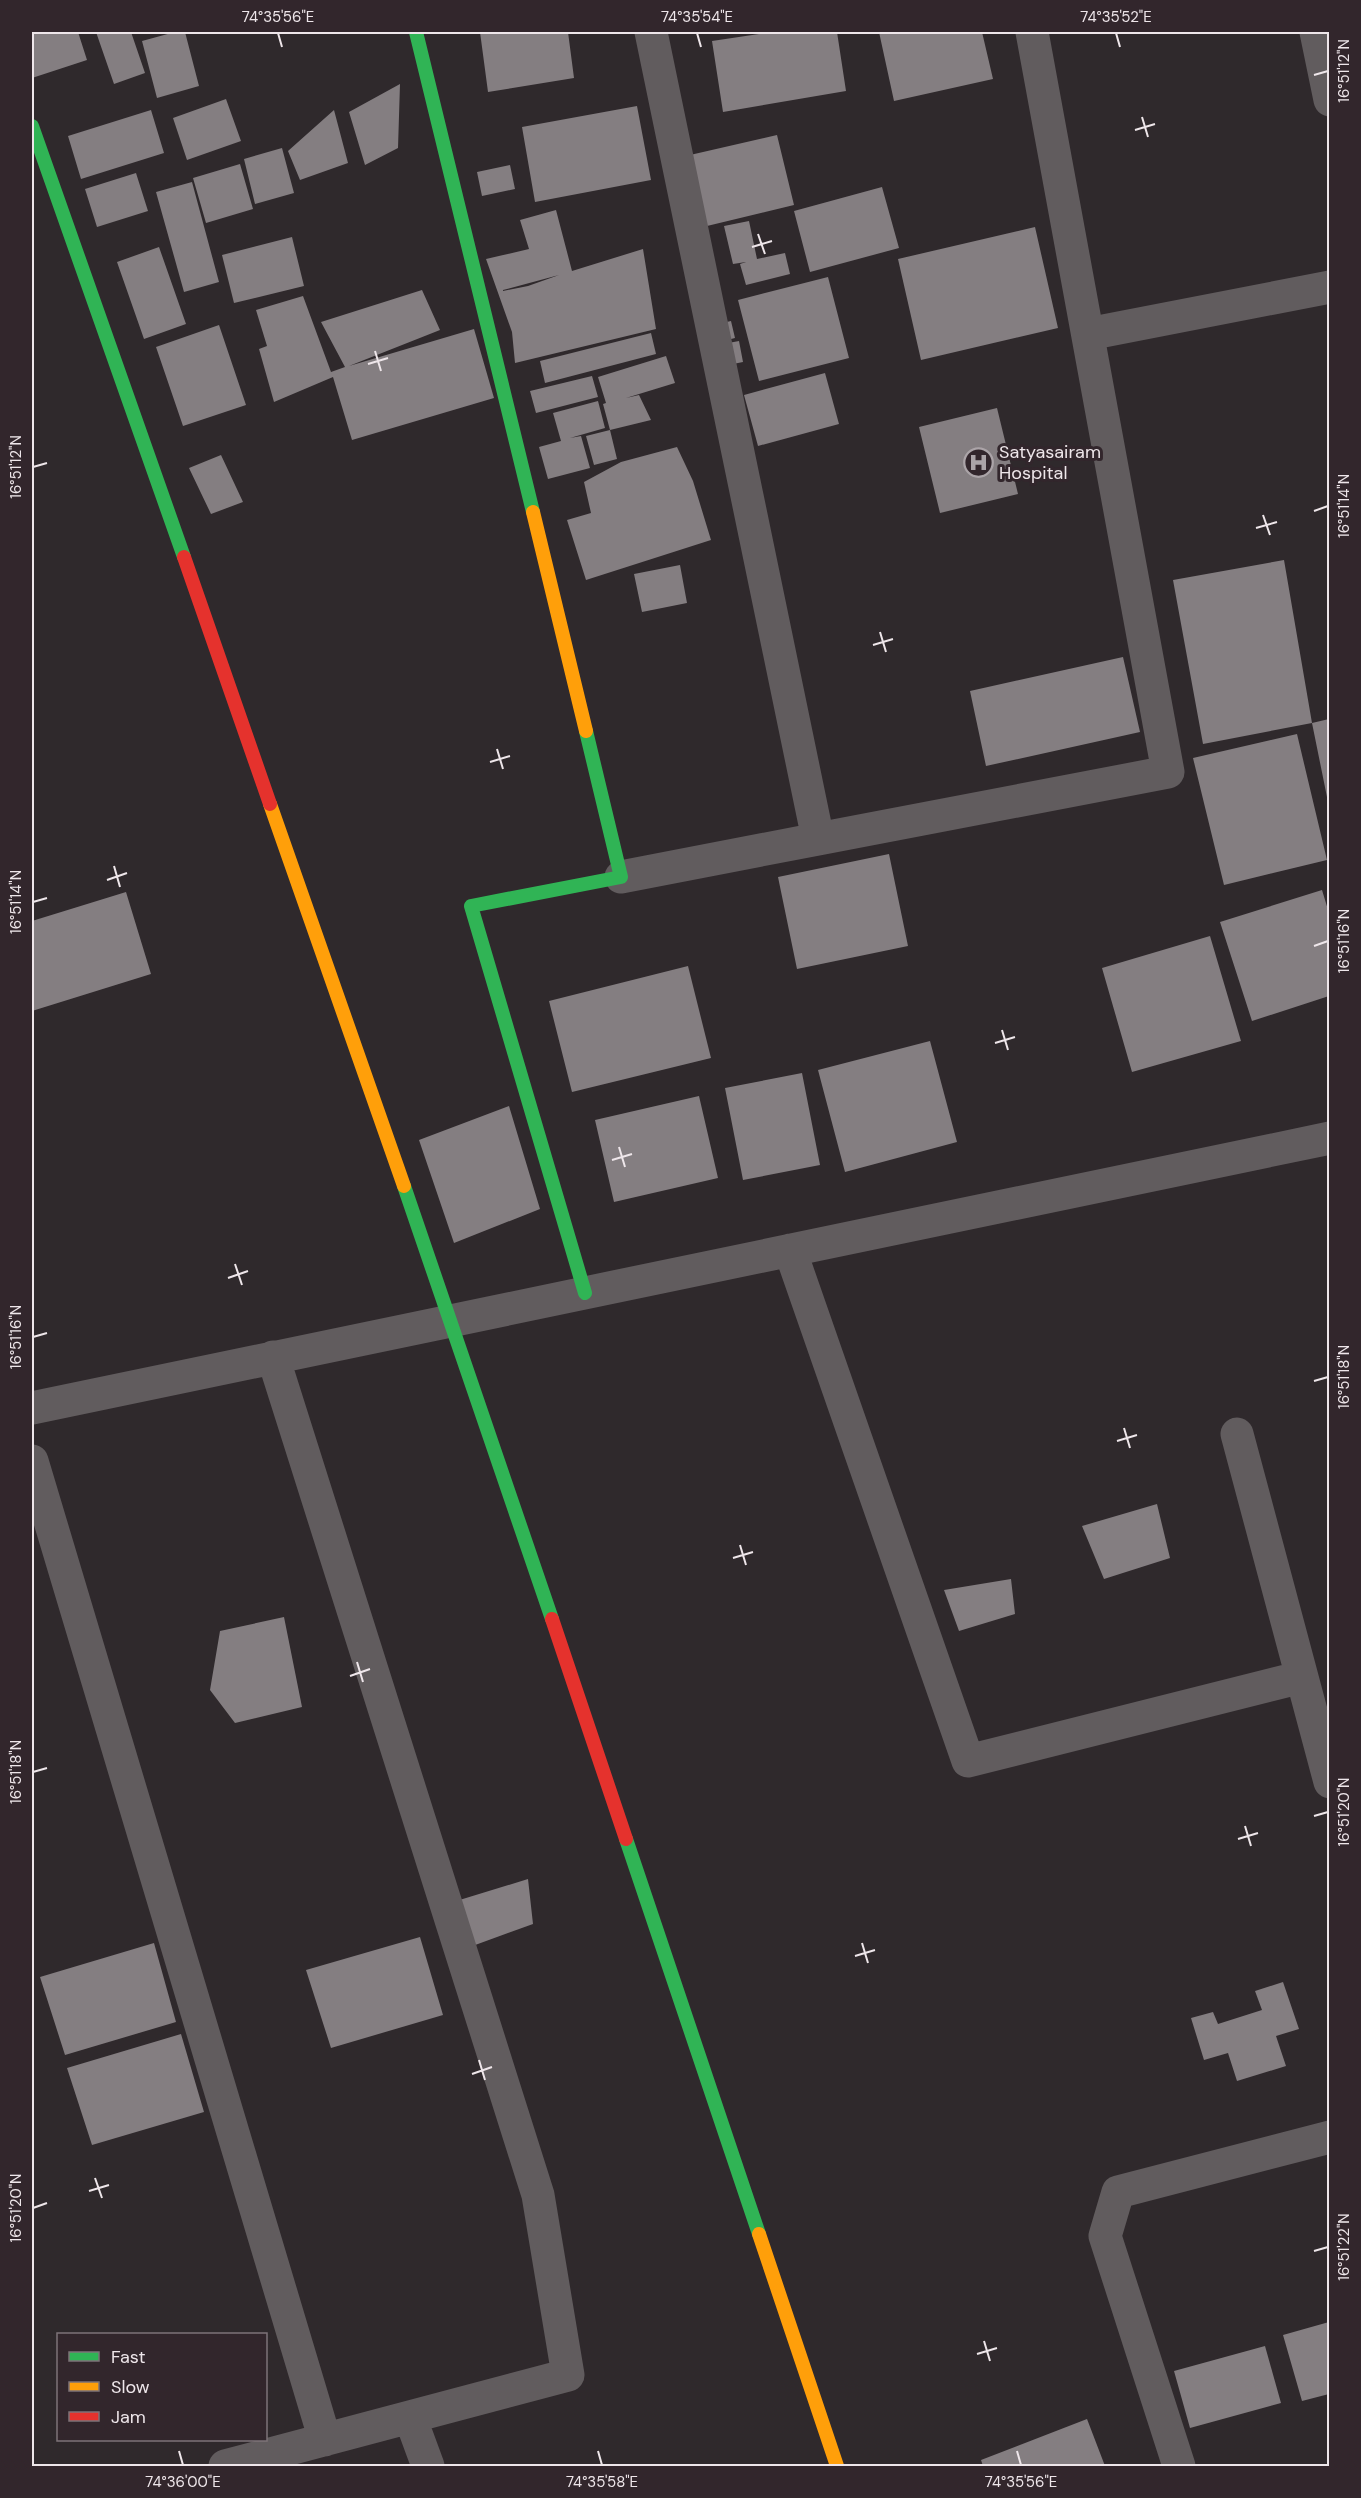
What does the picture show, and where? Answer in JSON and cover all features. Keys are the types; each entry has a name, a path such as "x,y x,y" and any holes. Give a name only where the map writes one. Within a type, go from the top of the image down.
{"street":[{"path":"416,32 621,878"},
{"path":"651,32 818,839"},
{"path":"585,1293 471,906 1168,772 1032,32"},
{"path":"1316,32 1329,100"},
{"path":"32,126 452,1321 837,2466"},
{"path":"1088,334 1329,287"},
{"path":"32,1408 1329,1138"},
{"path":"790,1250 968,1761 1302,1677"},
{"path":"225,2466 568,2375 538,2195 273,1358"},
{"path":"1237,1434 1329,1782"},
{"path":"32,1461 325,2440"},
{"path":"1179,2466 1105,2236 1118,2192 1329,2137"},
{"path":"410,2417 428,2466"}],"building":[{"path":"32,32 78,32 87,60 32,78"},
{"path":"96,32 131,32 145,73 114,84"},
{"path":"175,32 185,32 199,86 157,98 142,41"},
{"path":"480,32 568,32 574,78 488,92"},
{"path":"773,32 837,32 846,91 723,112 712,41"},
{"path":"879,32 982,32 993,79 894,101"},
{"path":"400,84 398,148 365,165 349,112"},
{"path":"226,99 241,141 187,160 173,118"},
{"path":"637,106 651,180 535,202 522,127"},
{"path":"151,110 164,153 81,179 68,136"},
{"path":"334,110 348,163 300,180 288,151"},
{"path":"777,135 794,205 707,226 690,155"},
{"path":"282,148 294,193 255,204 244,159"},
{"path":"240,164 253,209 206,223 193,178"},
{"path":"510,165 515,189 482,196 477,172"},
{"path":"136,173 148,211 97,227 85,189"},
{"path":"192,182 219,282 184,292 156,192"},
{"path":"882,187 899,248 810,272 794,211"},
{"path":"556,210 572,271 643,249 656,329 515,363 512,332 486,259 529,249 520,220","holes":["559,275 528,286 503,291"]},
{"path":"749,221 757,259 785,253 790,274 746,285 740,264 746,262 733,264 724,226"},
{"path":"1035,227 1058,328 921,360 898,259"},
{"path":"292,237 304,286 234,303 222,255"},
{"path":"159,247 186,324 144,339 117,262"},
{"path":"828,277 849,358 759,381 738,300"},
{"path":"422,290 440,330 349,366 474,329 494,398 352,440 333,377 274,402 259,349 267,346 256,310 303,296 331,372 345,367 321,322"},
{"path":"731,321 735,338 723,341 718,324"},
{"path":"219,325 246,405 183,426 156,347"},
{"path":"651,333 656,354 545,383 540,361"},
{"path":"739,341 743,362 728,365 723,344"},
{"path":"666,356 675,383 626,398 639,395 651,420 610,430 603,404 606,403 598,377"},
{"path":"825,373 839,424 758,446 744,395"},
{"path":"592,376 598,397 536,413 530,391"},
{"path":"598,401 605,428 570,438 581,436 590,468 548,479 539,447 561,441 553,413"},
{"path":"997,408 1018,494 940,513 919,427"},
{"path":"610,430 617,459 594,465 586,436"},
{"path":"677,447 693,481 711,540 586,580 567,520 591,513 584,482 621,462"},
{"path":"221,455 243,502 211,514 189,468"},
{"path":"1284,560 1312,723 1203,744 1173,580"},
{"path":"680,565 687,603 642,612 634,574"},
{"path":"1123,657 1140,732 986,766 970,691"},
{"path":"1329,719 1329,802 1328,802 1312,723"},
{"path":"1297,734 1327,860 1224,885 1193,758"},
{"path":"889,854 908,946 797,969 778,877"},
{"path":"1322,890 1329,913 1329,996 1252,1021 1220,922"},
{"path":"126,892 151,974 32,1011 32,921"},
{"path":"1210,936 1241,1041 1132,1072 1102,968"},
{"path":"688,966 711,1058 572,1092 549,1001"},
{"path":"930,1041 957,1142 845,1172 818,1070"},
{"path":"802,1073 820,1165 743,1180 725,1088"},
{"path":"699,1096 718,1178 614,1202 595,1120"},
{"path":"509,1106 540,1209 454,1243 419,1140"},
{"path":"1157,1504 1170,1558 1104,1579 1082,1526"},
{"path":"1011,1579 1015,1614 959,1631 944,1590"},
{"path":"284,1617 302,1707 235,1723 210,1690 220,1631"},
{"path":"528,1879 533,1924 467,1948 453,1902"},
{"path":"420,1937 443,2015 331,2048 306,1970"},
{"path":"154,1943 176,2022 65,2055 40,1977"},
{"path":"1283,1982 1299,2029 1276,2036 1286,2066 1237,2081 1228,2053 1204,2060 1191,2018 1213,2012 1218,2024 1262,2010 1255,1991"},
{"path":"181,2034 204,2112 92,2145 67,2068"},
{"path":"1329,2322 1329,2394 1302,2401 1283,2335"},
{"path":"1265,2346 1281,2403 1190,2428 1174,2371"},
{"path":"1087,2419 1105,2466 983,2466 981,2460"}],"traffic: fast":[{"path":"416,32 533,512"},
{"path":"32,126 184,557"},
{"path":"585,1293 471,906 621,877 586,731"},
{"path":"404,1186 552,1619"},
{"path":"626,1839 759,2234"}],"traffic: slow":[{"path":"533,512 586,731"},
{"path":"270,804 404,1186"},
{"path":"759,2234 837,2466"}],"traffic: jam":[{"path":"184,557 270,804"},
{"path":"552,1619 626,1839"}],"place":[{"name":"Satyasairam Hospital","path":"978,462"}]}
